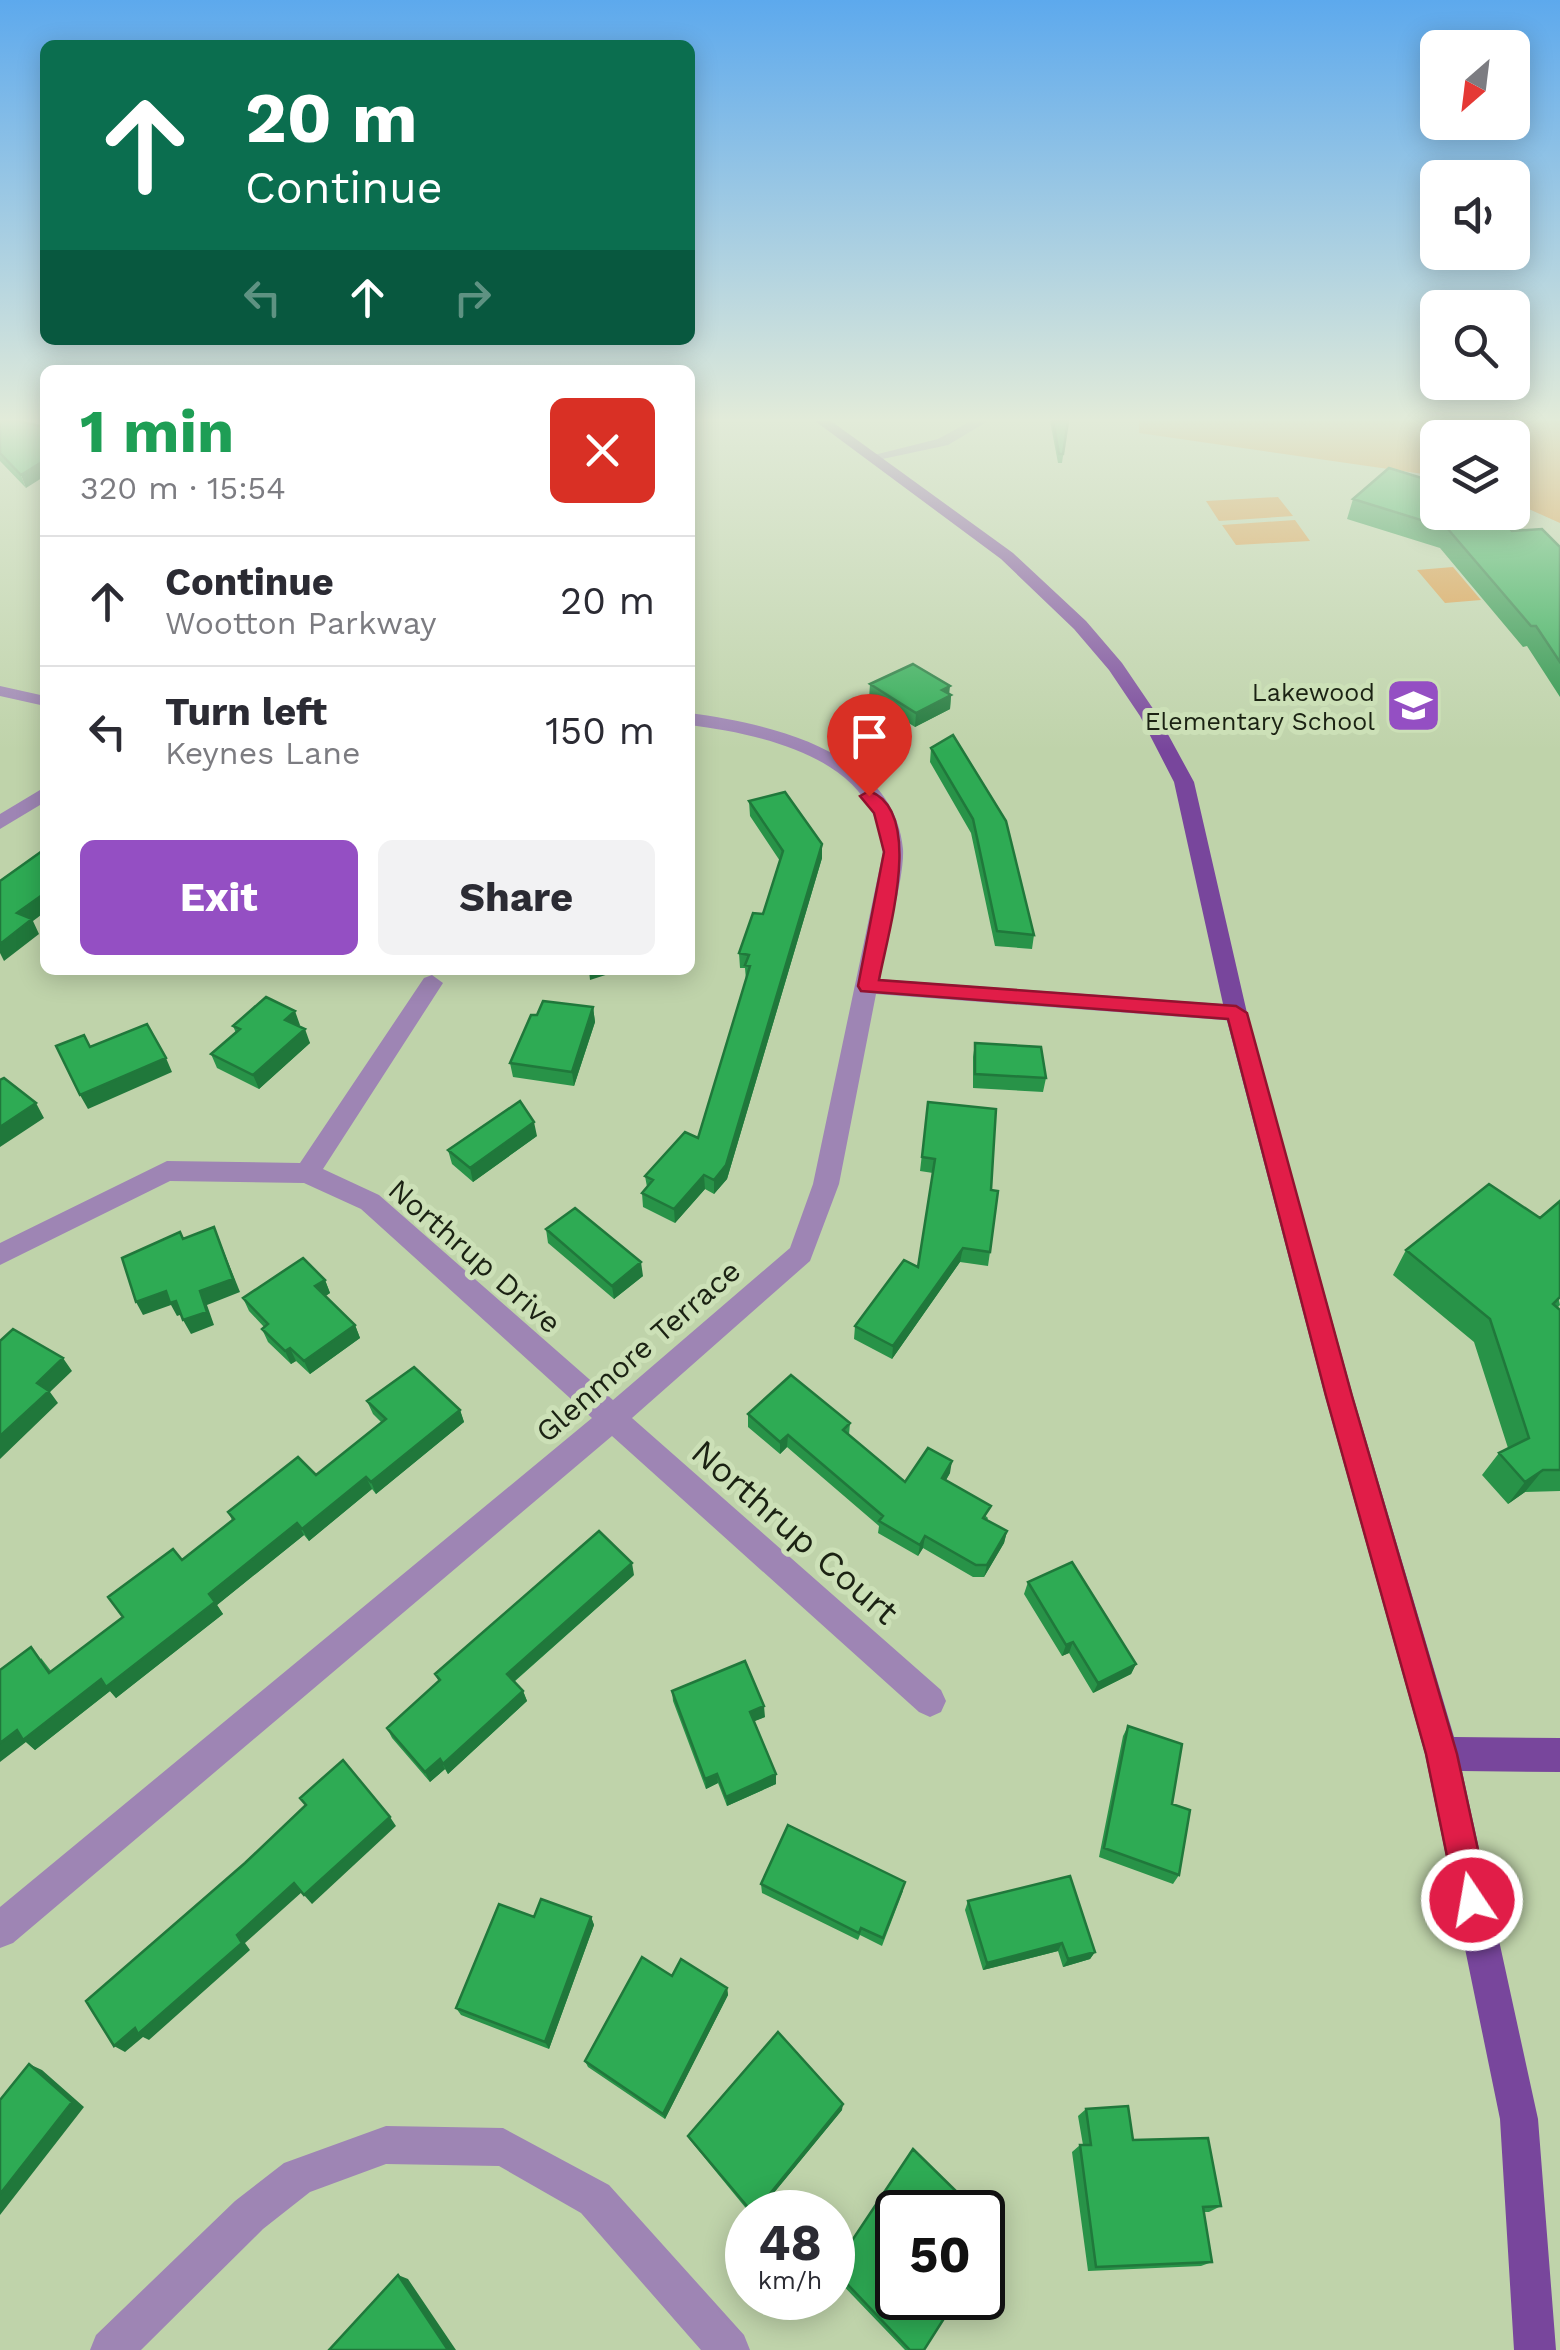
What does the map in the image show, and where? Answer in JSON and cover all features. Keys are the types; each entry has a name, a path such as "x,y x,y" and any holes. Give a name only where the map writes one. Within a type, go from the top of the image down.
{"main road":[{"path":"973,531 1007,556 1080,624 1116,666 1149,716 1184,782 1236,1013 1339,1396 1442,1754 1519,2119 1535,2350"},
{"path":"1442,1754 1560,1755"}],"street":[{"path":"0,691 40,700"},
{"name":"Glenmore Terrace","path":"0,1930 610,1420 801,1254 826,1184 893,852 882,812 855,780 830,762 775,736 695,721"},
{"path":"0,824 40,796"},
{"path":"306,1173 432,982"},
{"path":"868,986 1236,1013"},
{"name":"Northrup Drive","path":"0,1254 167,1171 306,1173 370,1202 610,1420"},
{"name":"Northrup Court","path":"610,1420 930,1701"},
{"path":"110,2350 249,2215 298,2177 386,2145 503,2147 595,2199 729,2350"}],"shaded area":[{"path":"1226,531 1303,531 1310,541 1236,545"},
{"path":"1453,567 1481,600 1445,603 1417,570"}],"building":[{"path":"1449,531 1544,531 1560,547 1560,662 1536,626 1531,626"},
{"path":"913,664 950,686 942,690 951,695 916,713 870,684"},
{"path":"953,735 1006,821 1034,935 997,931 973,819 931,748"},
{"path":"785,792 822,844 726,1165 714,1180 704,1175 674,1209 642,1193 653,1180 645,1176 685,1132 698,1138 750,966 745,965 749,955 739,953 753,913 763,914 783,851 749,801"},
{"path":"40,853 40,897 17,913 32,919 0,944 0,881"},
{"path":"266,997 295,1011 285,1020 305,1029 253,1075 211,1054 240,1029 233,1026"},
{"path":"543,1001 593,1007 572,1072 510,1063 531,1015 537,1015"},
{"path":"147,1024 166,1058 80,1095 56,1046 84,1035 90,1047"},
{"path":"975,1043 1041,1047 1046,1078 975,1074"},
{"path":"4,1078 36,1103 0,1127 0,1080"},
{"path":"520,1101 534,1122 470,1168 448,1150"},
{"path":"928,1102 996,1109 991,1190 998,1191 990,1252 963,1248 893,1346 855,1326 904,1260 918,1267 935,1159 922,1157"},
{"path":"1489,1184 1540,1218 1560,1201 1560,1297 1553,1304 1560,1310 1560,1470 1543,1470 1525,1482 1499,1453 1529,1438 1490,1319 1406,1250"},
{"path":"575,1208 641,1262 612,1286 546,1229"},
{"path":"214,1227 233,1279 200,1291 207,1312 183,1320 176,1301 170,1303 166,1291 136,1302 122,1258 180,1232 183,1239"},
{"path":"303,1258 325,1280 315,1286 355,1325 304,1361 290,1348 285,1351 262,1329 268,1324 243,1298"},
{"path":"13,1329 63,1358 37,1383 49,1391 0,1436 0,1341"},
{"path":"414,1367 460,1410 371,1482 366,1477 302,1529 297,1523 209,1594 215,1602 106,1687 101,1679 23,1740 17,1730 0,1743 0,1670 31,1647 49,1673 123,1617 108,1597 173,1549 182,1560 234,1519 228,1512 298,1457 316,1475 386,1419 367,1401"},
{"path":"791,1375 850,1423 843,1430 905,1482 928,1448 952,1461 942,1478 991,1506 983,1518 1007,1531 987,1565 976,1565 925,1536 920,1545 879,1521 883,1516 788,1435 780,1442 748,1414"},
{"path":"599,1531 632,1563 507,1674 523,1691 443,1764 440,1759 425,1772 387,1728 440,1680 435,1674"},
{"path":"1072,1562 1136,1664 1098,1683 1073,1642 1066,1645 1028,1582"},
{"path":"745,1661 764,1706 750,1712 776,1774 726,1797 717,1774 705,1779 672,1691"},
{"path":"1128,1726 1182,1744 1172,1804 1190,1810 1179,1875 1104,1848"},
{"path":"343,1760 390,1817 304,1895 294,1883 237,1935 242,1943 138,2034 135,2028 114,2046 86,2001 245,1863 306,1805 300,1798"},
{"path":"788,1825 905,1882 883,1938 861,1928 859,1933 761,1884"},
{"path":"1070,1876 1095,1952 1068,1959 1062,1943 987,1963 968,1901"},
{"path":"541,1899 591,1917 545,2042 456,2008 499,1904 534,1917"},
{"path":"642,1957 672,1976 681,1959 727,1988 663,2114 585,2061"},
{"path":"778,2032 843,2104 773,2190 733,2190 688,2136"},
{"path":"29,2064 72,2102 0,2194 0,2100"},
{"path":"1128,2106 1133,2140 1208,2138 1221,2206 1203,2207 1212,2262 1096,2267 1080,2145 1091,2145 1086,2109"},
{"path":"913,2149 955,2190 886,2190"},
{"path":"875,2206 875,2313 855,2292 855,2236"},
{"path":"398,2275 448,2350 329,2350"},
{"path":"881,2320 943,2320 924,2350 910,2350"}],"place":[{"name":"Lakewood Elementary School","path":"1414,706"}],"route":[{"path":"869,796 882,812 893,852 868,986 1236,1013 1339,1396 1442,1754 1472,1900"}]}
